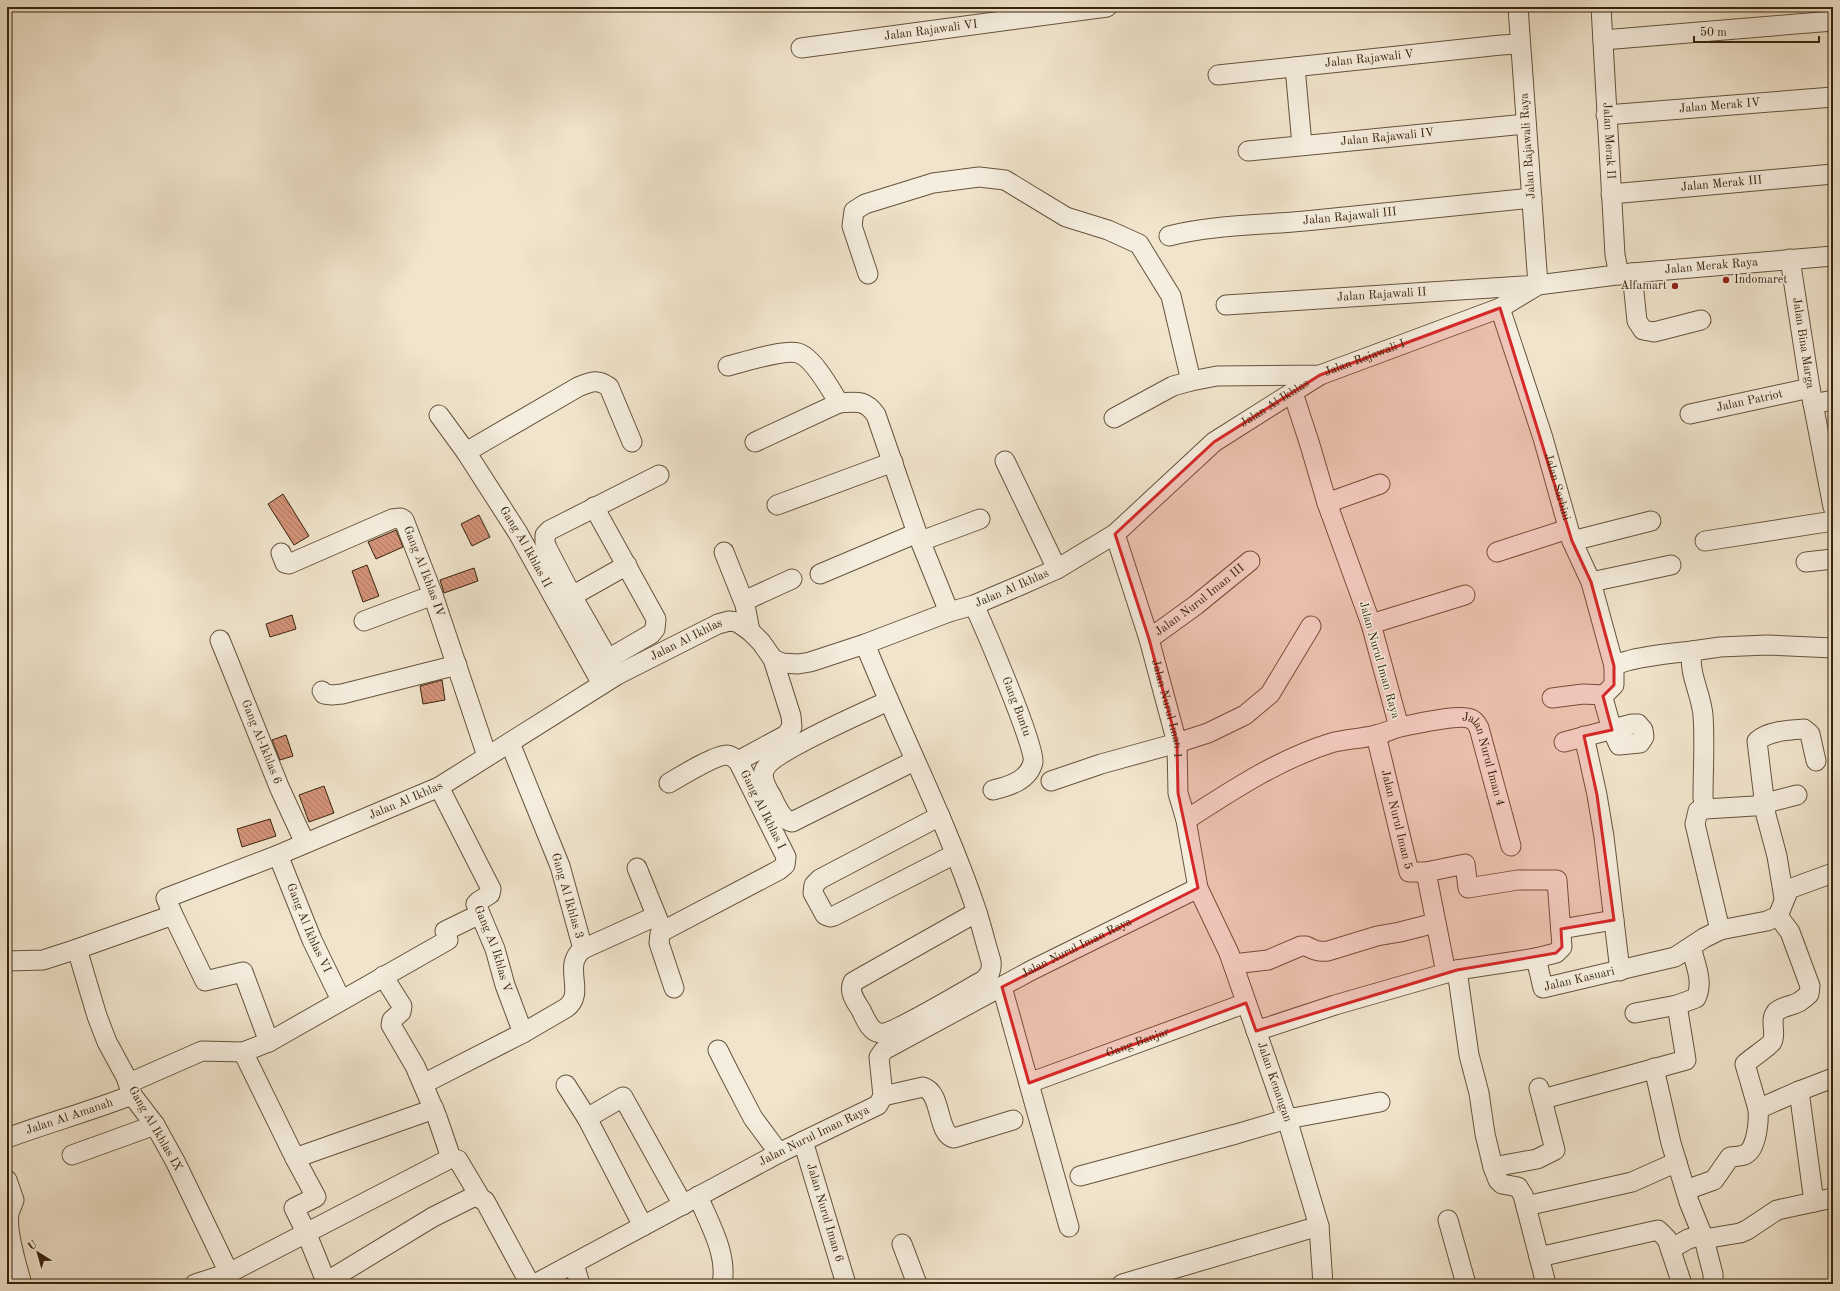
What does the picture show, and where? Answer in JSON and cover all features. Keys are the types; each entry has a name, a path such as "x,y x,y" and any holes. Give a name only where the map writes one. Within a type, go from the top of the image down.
{"street":[{"name":"Jalan Rajawali VI","path":"801,48 1101,7"},
{"name":"Jalan Rajawali Raya","path":"1518,7 1538,284"},
{"name":"Jalan Merak II","path":"1601,7 1615,256 1625,274 1637,321 1643,330 1654,332 1700,320"},
{"path":"1602,40 1833,21"},
{"name":"Jalan Rajawali V","path":"1218,75 1520,44"},
{"path":"1295,67 1302,144"},
{"name":"Jalan Merak IV","path":"1606,115 1833,97"},
{"name":"Jalan Rajawali IV","path":"1248,151 1302,144 1526,124"},
{"name":"Jalan Merak III","path":"1611,194 1833,174"},
{"path":"868,274 852,226 854,212 865,204 933,183 979,177 1005,180 1066,217 1108,230 1139,244 1170,296 1191,381"},
{"name":"Jalan Rajawali III","path":"1169,236 1216,229 1384,214 1532,198"},
{"name":"Jalan Merak Raya","path":"1500,308 1538,284 1625,274 1833,256"},
{"name":"Jalan Bina Marga","path":"1790,259 1812,396 1833,507"},
{"name":"Jalan Rajawali II","path":"1226,305 1538,284"},
{"name":"Jalan Rajawali I","path":"1114,418 1167,389 1191,381 1217,376 1320,375 1500,308"},
{"name":"Jalan Sarbini","path":"1500,308 1542,438 1570,535 1591,582 1614,666 1614,685 1604,694"},
{"path":"728,366 786,352 798,353 808,358 839,403"},
{"name":"Jalan Al Ikhlas","path":"173,915 166,898 278,855 304,843 383,812 439,787 610,680 718,624 729,621 737,622 750,631 761,642 773,660 782,663 798,664 810,662 865,644 949,612 974,605 1057,569 1115,534 1214,442 1320,375"},
{"path":"466,452 578,387 595,380 602,382 609,387 632,442"},
{"name":"Jalan Nurul Iman Raya","path":"1186,820 1232,791 1279,765 1312,750 1331,743 1376,735 1399,727 1371,624 1327,503 1293,393"},
{"name":"Jalan Bina Marga","path":"1812,396 1833,400"},
{"name":"Jalan Patriot","path":"1690,414 1812,396"},
{"path":"755,442 839,403 860,402 866,404 872,409 876,415 919,537 949,612"},
{"name":"Gang Al Ikhlas II","path":"439,415 466,452 610,680"},
{"path":"1005,461 1057,569"},
{"path":"777,505 893,462"},
{"path":"610,680 608,659 572,596 545,544 545,535 550,530 659,475"},
{"path":"1327,503 1380,484"},
{"path":"594,507 654,614 656,625 651,634 608,659"},
{"name":"Gang Al Ikhlas IV","path":"281,553 285,563 289,564 392,519 401,518 407,524 433,595 487,756"},
{"path":"820,574 919,537 980,519"},
{"path":"1497,552 1570,535 1651,521"},
{"path":"1705,541 1833,521"},
{"name":"Jalan Nurul Iman 1","path":"1115,534 1149,639 1177,743 1178,792 1186,820 1198,888"},
{"path":"724,552 744,601 749,617 750,631"},
{"path":"1806,562 1833,559"},
{"name":"Jalan Nurul Iman III","path":"1149,639 1196,605 1250,561"},
{"path":"572,596 627,565"},
{"path":"1591,582 1671,565"},
{"path":"744,601 792,579"},
{"path":"364,621 433,595"},
{"path":"1371,624 1465,595"},
{"name":"Gang Buntu","path":"974,605 1020,719 1034,760 1030,771 1021,779 1012,785 994,790"},
{"path":"1051,781 1101,764 1208,733 1245,715 1270,694 1311,626"},
{"name":"Gang Al-Ikhlas 6","path":"220,640 280,789 304,843"},
{"path":"865,644 888,701 940,816 955,854 977,912 992,969 984,980 890,1031 885,1033 875,1031 868,1024 852,993 851,986 853,982 977,912"},
{"path":"1614,666 1623,662 1652,656 1720,647 1767,645 1833,648"},
{"path":"1692,651 1690,659 1703,714 1703,798 1705,809"},
{"name":"Gang Al Ikhlas I","path":"660,923 779,870 785,865 785,855 738,761 786,735 792,727 791,716 773,660"},
{"path":"322,691 324,694 328,695 342,694 457,665"},
{"path":"1552,698 1583,694 1604,694 1604,703 1612,730 1564,742"},
{"path":"888,701 817,735 774,758 766,765 763,772 764,781 785,819 792,822 914,761"},
{"name":"Jalan Nurul Iman 4","path":"1399,727 1442,719 1470,718 1474,721 1479,728 1511,846"},
{"path":"1784,898 1777,856 1764,804 1757,741 1761,737 1804,729 1810,734 1816,761"},
{"name":"Jalan Nurul Iman 5","path":"1376,735 1409,872 1426,872 1465,864 1468,888 1518,880 1557,880 1560,929"},
{"path":"1584,736 1597,795 1620,971"},
{"name":"Gang Al Ikhlas 3","path":"423,1084 523,1033 571,1005 574,998 573,964 575,957 583,949 560,866 510,743"},
{"path":"669,783 721,756 727,755 738,761"},
{"name":"Gang Al Ikhlas V","path":"439,787 491,889 490,894 477,902 480,914 496,949 505,985 523,1033"},
{"path":"1720,930 1694,824 1694,819 1698,811 1705,809 1764,804 1797,796"},
{"path":"940,816 820,879 814,885 813,893 825,915 830,917 834,916 955,854"},
{"name":"Gang Al Ikhlas VI","path":"278,855 312,940 341,1000"},
{"path":"637,868 660,923 659,942 674,988"},
{"path":"1426,872 1434,923 1452,972 1469,1055 1479,1093 1485,1134 1493,1168 1498,1180 1502,1184 1518,1187 1526,1206 1546,1284"},
{"path":"1686,1190 1714,1180 1730,1158 1746,1155 1751,1150 1759,1127 1758,1109 1745,1064 1772,1042 1774,1033 1773,1019 1776,1012 1783,1007 1798,1002 1809,994 1810,986 1790,932 1778,916 1784,898 1789,889 1833,873"},
{"name":"Jalan Nurul Iman Raya","path":"535,1284 779,1153 872,1109 878,1105 883,1096 878,1060 881,1053 1002,987 1118,927 1198,888"},
{"name":"Jalan Kenangan","path":"1198,888 1233,964 1287,1119 1319,1226 1323,1284"},
{"path":"480,914 445,931 448,940 269,1042 243,1052 294,1158 316,1197 294,1208 306,1232 327,1283 433,1217 475,1196 485,1201 530,1284"},
{"path":"7,960 43,960 79,954 173,915 204,981 242,972 269,1042"},
{"name":"Jalan Kasuari","path":"1536,958 1543,988 1620,971 1675,956 1720,930 1767,921 1778,916"},
{"path":"1256,1031 1335,1005 1452,972 1536,958 1556,953 1560,950 1562,942 1560,929 1614,920"},
{"path":"583,949 660,923"},
{"path":"1233,964 1268,960 1301,946 1306,946 1314,951 1328,951 1377,936 1400,932 1434,923"},
{"path":"1635,1013 1677,1005 1696,998 1699,992 1698,972 1691,947"},
{"name":"Gang Al Ikhlas IX","path":"79,954 96,1016 107,1042 130,1089 154,1125 176,1163 229,1273"},
{"path":"383,976 402,1006 401,1012 392,1020 391,1025 415,1066 434,1109 451,1158"},
{"path":"1002,987 1069,1227"},
{"name":"Gang Banjar","path":"1029,1083 1246,1003"},
{"path":"1493,1168 1537,1159 1555,1150 1541,1093 1686,1060 1677,1005"},
{"path":"718,1050 753,1118 779,1153"},
{"name":"Jalan Al Amanah","path":"7,1138 39,1126 89,1111 202,1051 243,1052"},
{"path":"1654,1068 1667,1128 1714,1274 1713,1284"},
{"path":"1758,1109 1833,1078"},
{"path":"566,1085 587,1118 643,1226"},
{"path":"883,1096 923,1087 927,1088 934,1098 947,1134 954,1138 1013,1120"},
{"path":"1799,1091 1814,1202"},
{"path":"587,1118 623,1097 720,1249 724,1276 722,1284"},
{"path":"1080,1176 1287,1119 1380,1102"},
{"path":"294,1158 434,1109"},
{"path":"72,1155 154,1125"},
{"name":"Jalan Nurul Iman 6","path":"803,1142 846,1284"},
{"path":"195,1284 229,1273 451,1158 458,1160 480,1198"},
{"path":"1526,1206 1632,1182 1677,1162"},
{"path":"7,1180 14,1200 9,1213 8,1222 14,1255 22,1284"},
{"path":"1671,1249 1688,1239 1747,1230 1777,1210 1833,1198"},
{"path":"1448,1220 1466,1284"},
{"path":"1122,1284 1319,1226"},
{"path":"1539,1257 1658,1230 1667,1238 1682,1284"},
{"path":"902,1244 917,1284"},
{"path":"574,1264 580,1284"}],"highlighted area":[{"path":"1500,308 1572,541 1591,582 1614,666 1614,685 1603,696 1612,730 1584,736 1597,795 1614,920 1561,929 1562,947 1556,953 1457,970 1256,1031 1246,1003 1029,1083 1002,987 1198,888 1178,793 1177,743 1149,639 1115,534 1214,442 1320,375"}],"building":[{"path":"283,494 309,536 294,545 268,504"},
{"path":"479,515 490,537 472,546 461,524"},
{"path":"396,530 403,547 376,559 368,542"},
{"path":"367,565 379,596 363,602 352,571"},
{"path":"474,568 478,581 444,593 440,580"},
{"path":"292,615 296,629 270,637 266,624"},
{"path":"442,680 445,700 423,704 420,686"},
{"path":"286,735 293,756 280,760 272,740"},
{"path":"324,786 334,813 309,822 299,795"},
{"path":"270,819 276,836 242,847 237,829"}],"place":[{"name":"Indomaret","path":"1726,280"},
{"name":"Alfamart","path":"1675,286"}]}
